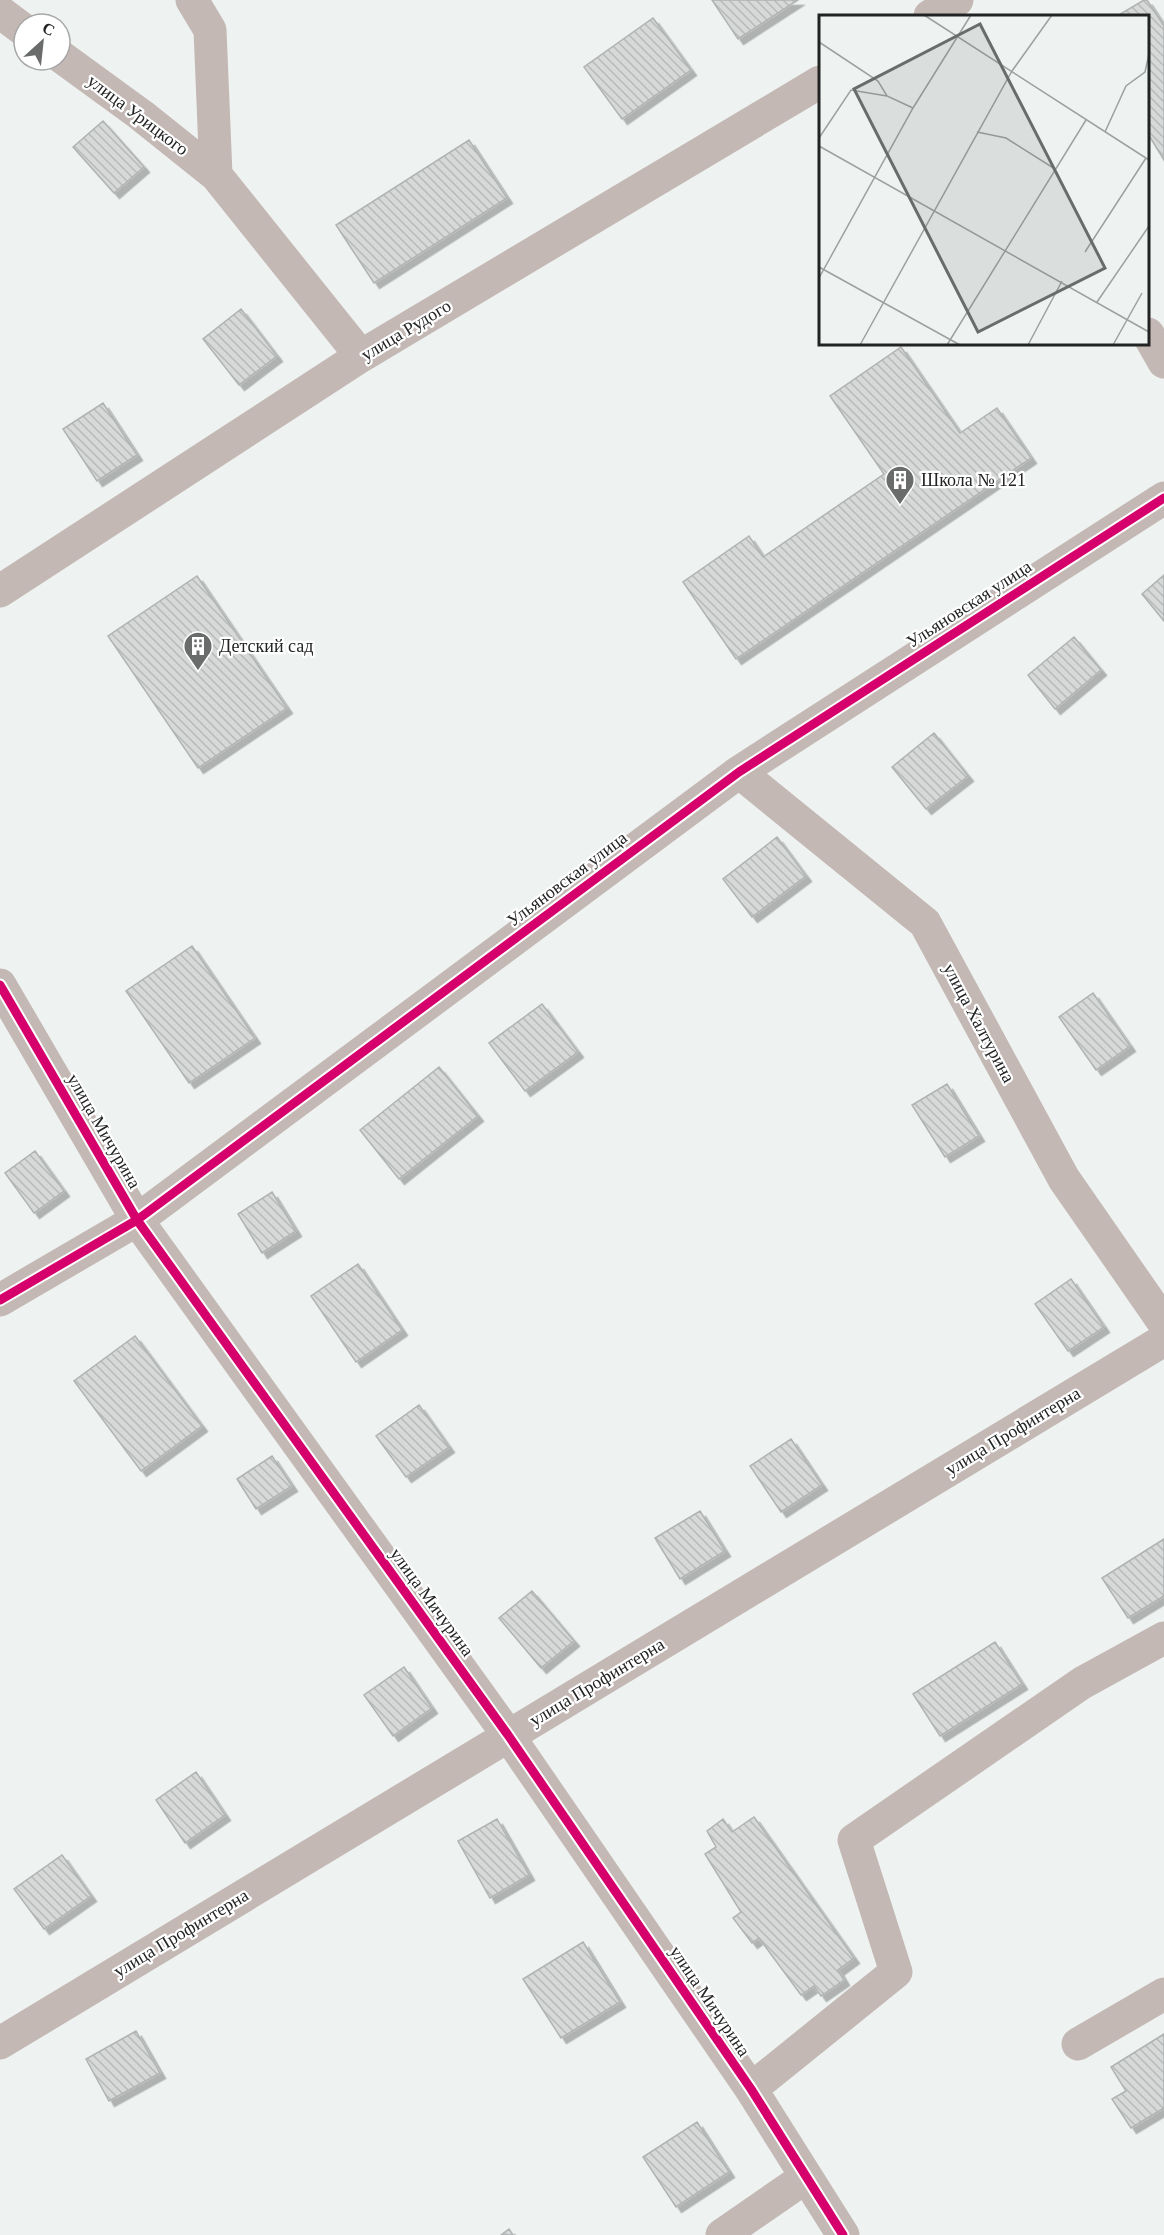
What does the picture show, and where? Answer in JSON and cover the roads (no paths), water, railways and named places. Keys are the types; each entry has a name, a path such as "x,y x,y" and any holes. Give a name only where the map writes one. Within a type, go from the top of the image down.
{"street":[{"path":"192,0 210,30 216,175"},
{"name":"улица Урицкого","path":"72,65 141,115 216,175 361,356"},
{"name":"улица Рудого","path":"0,591 361,356 819,83"},
{"path":"1149,336 1164,362"},
{"name":"Ульяновская улица","path":"0,1300 137,1220 739,772 1164,498"},
{"name":"улица Халтурина","path":"739,772 925,923 1064,1179 1164,1323"},
{"name":"улица Мичурина","path":"0,985 137,1220 508,1736 751,2090 843,2235"},
{"name":"улица Профинтерна","path":"0,2043 1164,1340"},
{"path":"751,2090 897,1972 854,1840 1082,1683 1164,1638"},
{"path":"1078,2044 1164,1994"},
{"path":"722,2235 806,2177"}],"place":[{"name":"Школа № 121","path":"900,506"},
{"name":"Детский сад","path":"198,672"}]}
